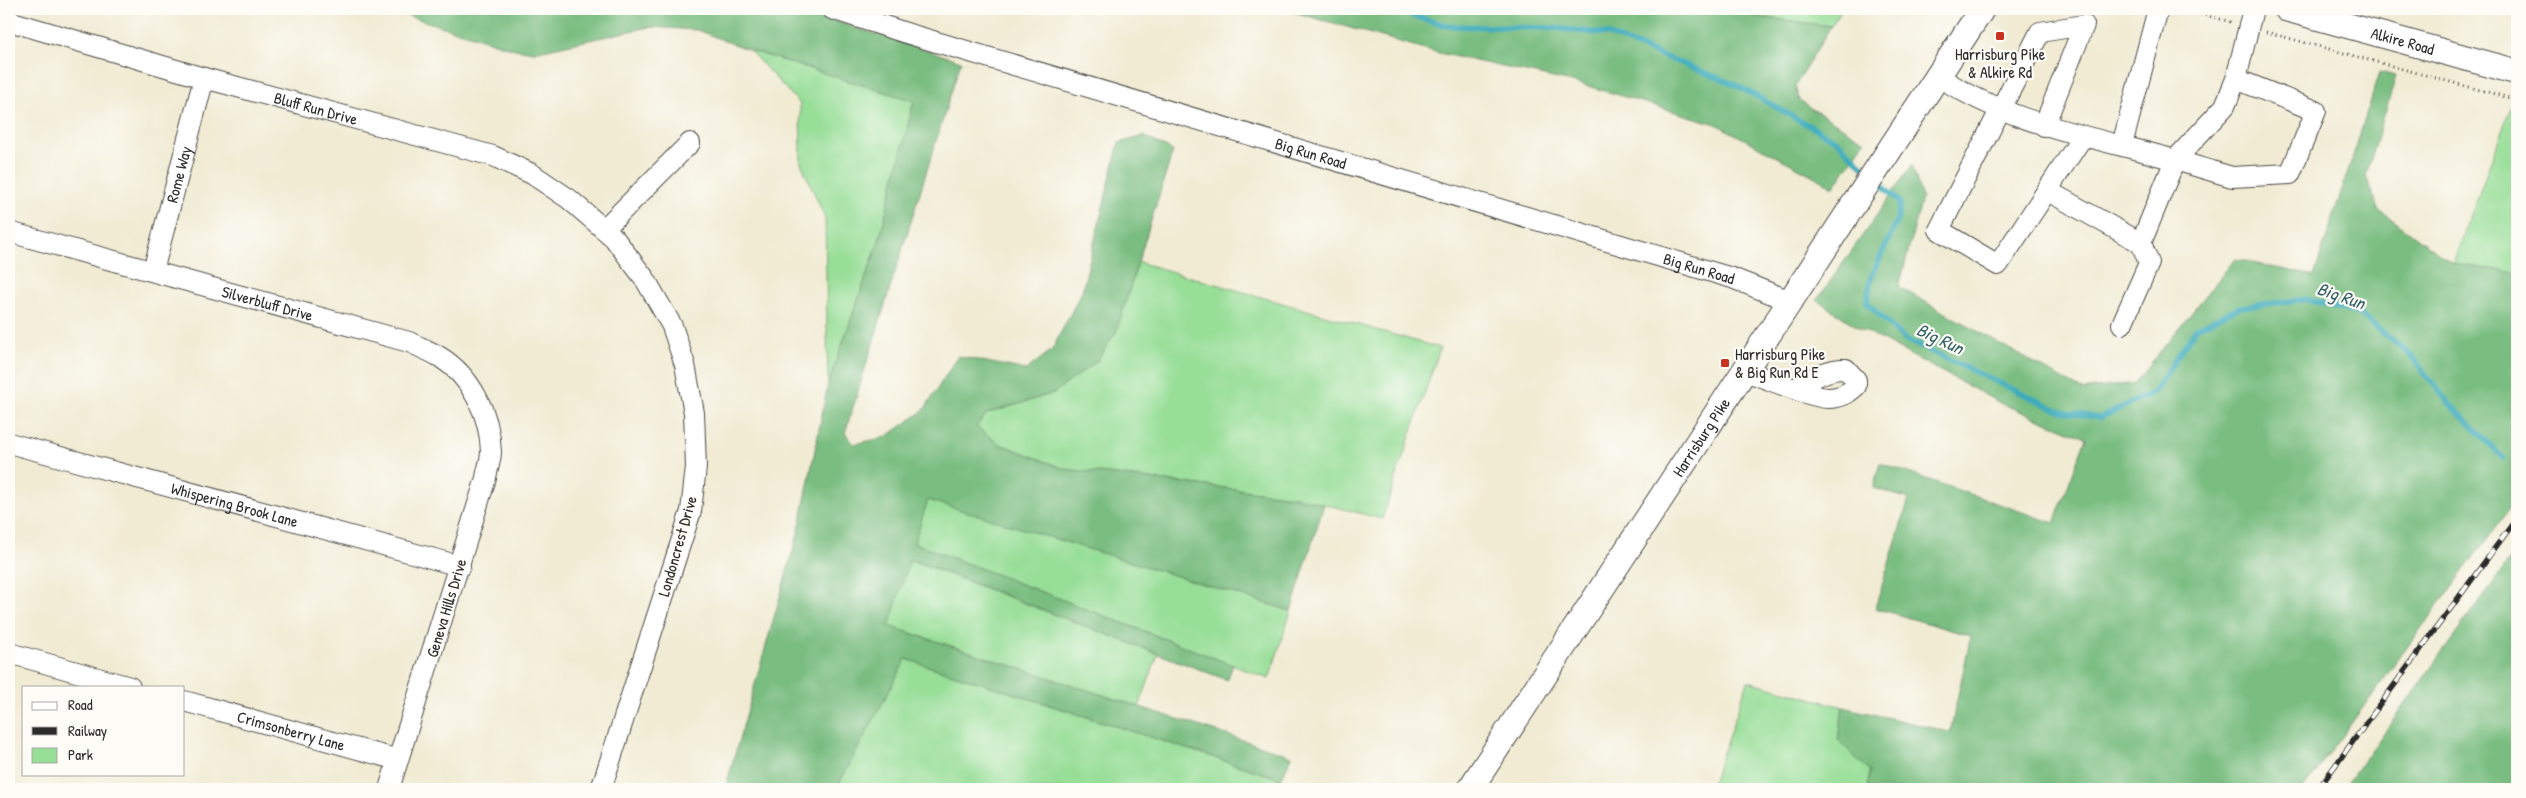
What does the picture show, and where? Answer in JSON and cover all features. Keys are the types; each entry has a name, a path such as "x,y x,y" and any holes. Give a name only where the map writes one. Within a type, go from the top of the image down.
{"main road":[{"name":"Harrisburg Pike","path":"1470,789 1982,9"},
{"name":"Alkire Road","path":"2287,9 2344,16 2517,72"}],"street":[{"name":"Big Run Road","path":"832,9 906,33 1732,278 1790,301"},
{"path":"2122,145 2158,9"},
{"path":"2141,243 2175,160 2225,106 2236,79 2251,18"},
{"name":"Bluff Run Drive","path":"9,21 204,78 493,156 532,174 569,199 604,229"},
{"path":"2044,126 2084,25 2040,32 1940,230 1998,265 2083,136"},
{"path":"1938,76 1964,94 2044,126 2122,145 2232,177 2290,174 2316,111 2236,79"},
{"name":"Rome Way","path":"153,271 204,78"},
{"path":"604,229 690,143"},
{"path":"2048,191 2141,243 2149,263 2122,324"},
{"name":"Londoncrest Drive","path":"601,789 691,510 696,467 694,413 684,365 672,326 645,279 614,238 604,229"},
{"name":"Silverbluff Drive","path":"9,232 409,342 441,357 464,378 479,401 488,425"},
{"path":"1745,370 1796,388"},
{"name":"Geneva Hills Drive","path":"389,789 460,566 488,470 491,453 488,425"},
{"name":"Whispering Brook Lane","path":"9,444 460,566"},
{"path":"9,653 126,686"},
{"name":"Crimsonberry Lane","path":"185,701 398,760"}],"path":[{"path":"2181,9 2251,18 2517,100"}],"green space":[{"path":"386,9 796,9 961,61 845,433 854,444 886,437 924,410 958,356 1026,370 1052,350 1082,291 1119,143 1144,136 1173,151 1116,332 1097,361 1054,393 986,414 976,427 1000,444 1065,469 1293,496 1324,504 1291,611 928,500 914,543 1233,665 1227,680 910,559 889,626 1292,756 1281,779 906,659 836,789 725,789 799,530 828,384 879,241 914,101 749,50 697,30 649,27 534,52 514,49"},
{"path":"1283,9 1742,9 1751,16 1831,26 1795,86 1799,101 1865,141 1834,187 1716,124 1581,84 1439,53"},
{"path":"1742,9 1842,9 1831,26 1751,16"},
{"path":"749,50 914,101 879,241 828,384 825,218 801,163 800,104"},
{"path":"2380,72 2396,76 2366,176 2378,209 2453,264 2517,273 2517,498 2303,789 1868,789 1869,771 1838,740 1843,707 1950,732 1971,636 1875,608 1909,499 1873,488 1880,463 2054,523 2086,438 2000,403 1856,326 1817,300 1912,165 1922,198 1899,287 2082,390 2135,383 2235,259 2314,276"},
{"path":"2512,104 2517,105 2517,273 2453,264"},
{"path":"1138,262 1440,348 1382,519 1293,496 1065,469 1000,444 976,427 986,414 1054,393 1116,332"},
{"path":"928,499 1291,611 1269,679 913,543"},
{"path":"2517,550 2517,789 2343,789"},
{"path":"909,559 1158,654 1139,707 889,626"},
{"path":"906,659 1281,779 1277,789 836,789"},
{"path":"1748,681 1843,707 1838,740 1869,771 1868,789 1710,789"}],"waterway":[{"name":"Big Run","path":"1390,9 1448,26 1554,28 1607,34 1734,84 1837,141 1868,171"},
{"name":"Big Run","path":"1876,179 1900,203 1897,221 1871,278 1867,303 1904,339 2060,411 2100,418 2154,392 2196,328 2240,307 2308,299 2360,314 2408,353 2449,403 2503,458"}],"railway":[{"path":"2318,789 2517,518"}],"place":[{"name":"Harrisburg Pike & Alkire Rd","path":"2000,36"},
{"name":"Harrisburg Pike & Big Run Rd E","path":"1725,363"}]}
